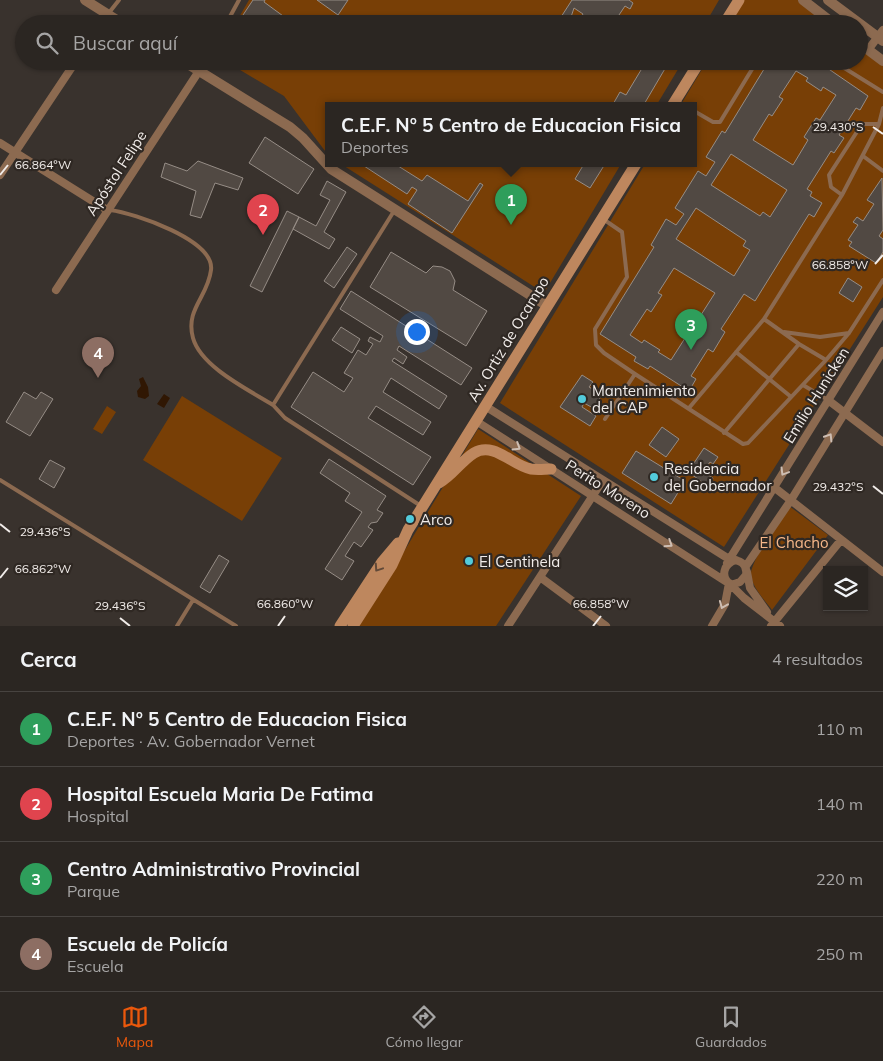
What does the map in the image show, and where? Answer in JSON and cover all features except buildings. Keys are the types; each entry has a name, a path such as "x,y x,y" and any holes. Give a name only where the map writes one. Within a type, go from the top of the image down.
{"main road":[{"path":"730,15 739,0"},
{"path":"679,102 695,70"},
{"name":"Av. Ortiz de Ocampo","path":"340,626 382,562 408,530 423,507 546,305 634,167"},
{"path":"436,486 454,473 467,457 484,450 494,451 532,469 551,469"},
{"name":"Av. Ortiz de Ocampo","path":"353,626 392,565 408,530"}],"street":[{"path":"85,0 108,15"},
{"path":"803,0 822,15"},
{"path":"828,0 850,15"},
{"path":"868,27 881,36 868,50 883,61"},
{"path":"0,175 70,70"},
{"path":"199,71 290,128 303,138 325,162"},
{"name":"Apóstol Felipe","path":"56,290 199,71"},
{"path":"0,143 107,210"},
{"path":"329,167 546,305"},
{"name":"Emilio Hunicken","path":"712,626 726,604 728,583 725,569 883,312"},
{"path":"728,583 740,582 746,569 883,351"},
{"path":"828,400 883,442"},
{"name":"Perito Moreno","path":"485,406 732,559"},
{"name":"Perito Moreno","path":"476,421 728,583 775,625"},
{"path":"508,626 603,480"},
{"path":"775,488 883,572"},
{"path":"732,559 746,569 750,588 775,625 841,540"},
{"path":"540,577 606,626"}],"lane":[{"path":"108,15 119,0"},
{"path":"231,15 239,0"},
{"path":"697,113 713,122 720,122 752,70"},
{"path":"848,70 883,92"},
{"path":"690,408 764,319 842,195 879,124 883,108"},
{"path":"842,195 832,187 829,175 862,124 879,124"},
{"path":"863,156 883,171"},
{"path":"273,405 395,209"},
{"path":"107,210 127,212 178,235 204,250 211,262 211,271 206,287 190,318 193,338 200,354 211,364 273,405 285,418 423,507"},
{"path":"601,218 622,232 627,277 595,329 594,338 596,345 604,353 690,408 739,443 748,443 790,396 826,360 849,333 883,280"},
{"path":"764,319 799,344 826,360"},
{"path":"782,332 820,337 849,333"},
{"path":"724,433 799,344"},
{"path":"736,352 790,396"},
{"path":"605,419 635,374"},
{"path":"803,385 828,400"},
{"path":"0,480 236,626"},
{"path":"177,626 193,600"}],"green space":[{"path":"249,0 719,0 710,15 240,15"},
{"path":"744,0 798,0 817,15 735,15"},
{"path":"868,53 883,64 883,297 724,547 500,403 643,167 697,167 697,102 682,102 702,70 868,70"},
{"path":"240,70 678,70 658,102 325,102 325,151 284,96"},
{"path":"346,167 619,167 544,293"},
{"path":"182,396 282,458 242,521 143,460"},
{"path":"107,406 116,412 102,434 93,429"},
{"name":"El Centinela","path":"478,429 581,496 496,626 359,626"},
{"name":"El Chacho","path":"789,506 828,535 772,610 753,583 751,573 761,549"}],"shaded area":[{"path":"143,377 148,387 149,396 145,399 138,397 137,391 141,386 139,379"},
{"path":"164,394 170,398 164,408 157,404"}],"place":[{"name":"C.E.F. N° 5 Centro de Educacion Fisica","path":"511,225"},
{"name":"Hospital Escuela Maria De Fatima","path":"263,235"},
{"name":"Centro Administrativo Provincial","path":"691,350"},
{"name":"Escuela de Policía","path":"98,378"},
{"name":"Mantenimiento del CAP","path":"582,399"},
{"name":"Residencia del Gobernador","path":"654,477"},
{"name":"Arco","path":"410,519"},
{"name":"El Centinela","path":"469,561"}]}
